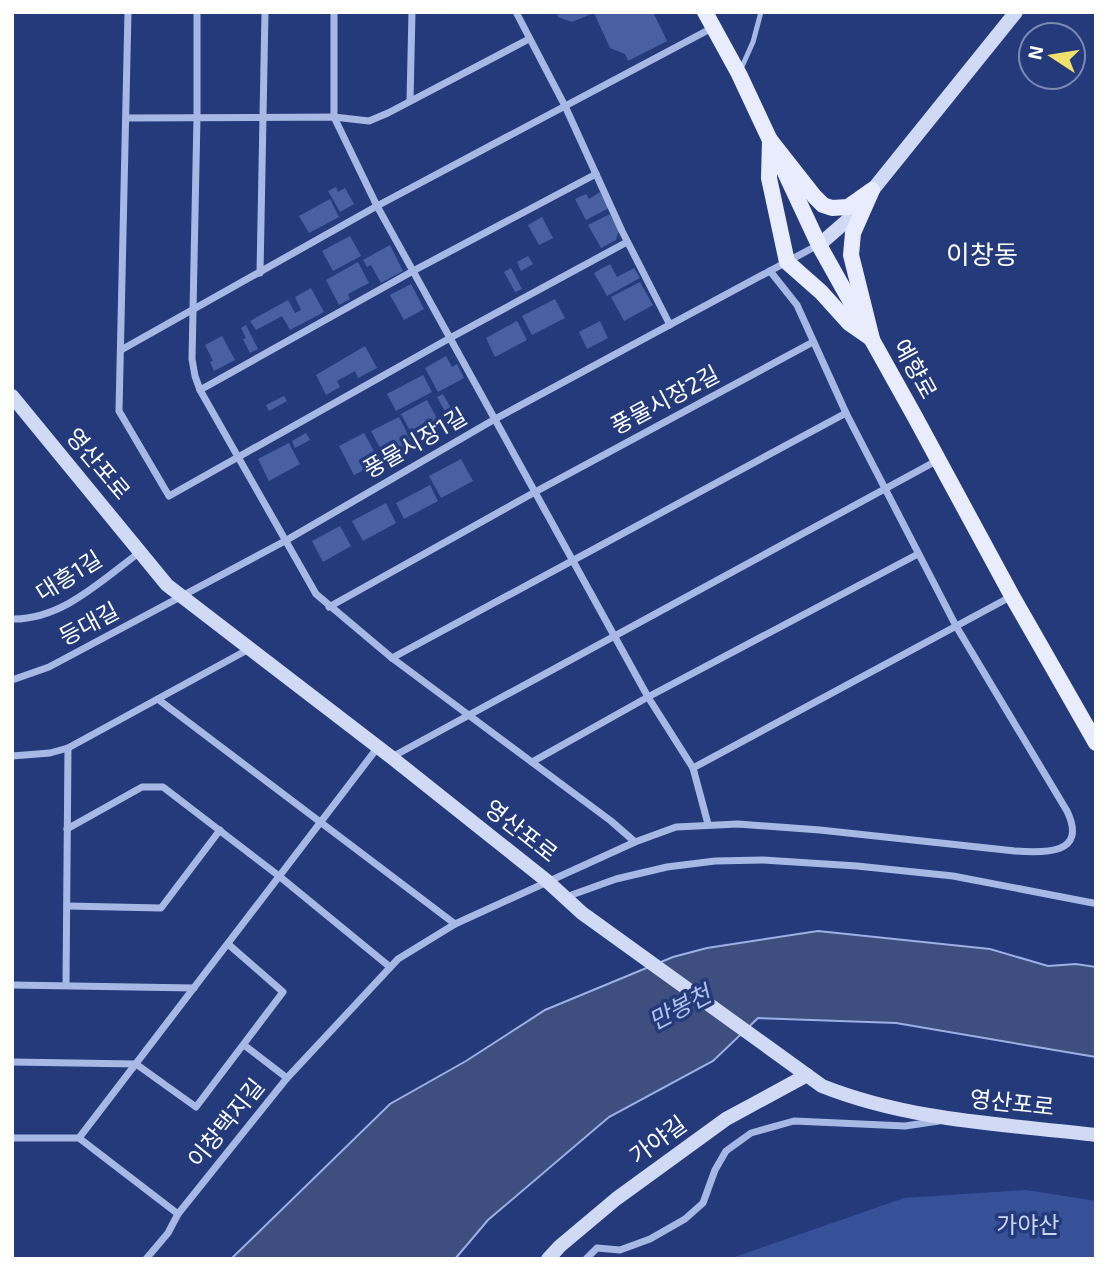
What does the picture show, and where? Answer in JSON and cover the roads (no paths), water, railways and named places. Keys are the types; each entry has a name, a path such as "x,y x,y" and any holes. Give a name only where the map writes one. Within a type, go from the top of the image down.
{"main road":[{"name":"예향로","path":"705,12 738,74 819,245 1096,744"},
{"path":"770,140 823,205 832,208 848,207 872,190"},
{"path":"770,140 769,177 787,262 821,292 849,323 872,339"},
{"path":"872,190 853,233 851,255 872,339"}],"street":[{"path":"128,12 119,411 169,496 627,242"},
{"path":"197,12 192,359 200,390 316,594 393,658 635,842"},
{"path":"260,273 265,12"},
{"path":"334,12 334,117 377,206 648,697 694,768 708,824"},
{"path":"410,102 412,12"},
{"path":"516,12 565,106 627,242 670,325"},
{"path":"819,245 849,218 1016,12"},
{"path":"121,350 377,206 713,27"},
{"path":"127,118 334,117 369,121 529,39"},
{"path":"200,390 413,271 596,174"},
{"name":"풍물시장1길","path":"181,597 285,541 495,419 819,245"},
{"path":"547,881 669,829 708,824 820,830 1046,853 1058,851 1072,836 1073,825 1067,811 956,626 846,412 797,306 770,271"},
{"name":"풍물시장2길","path":"329,607 813,342"},
{"name":"영산포로","path":"15,402 167,585 181,597 391,757 547,881 582,913 822,1086 858,1101 950,1119 1096,1135"},
{"path":"393,658 846,412"},
{"path":"391,757 939,460"},
{"name":"대흥1길","path":"12,619 35,618 65,606 141,552"},
{"path":"532,762 648,697 918,554"},
{"path":"694,768 1012,596"},
{"name":"등대길","path":"12,680 49,667 181,597"},
{"path":"12,756 50,753 68,748 249,649"},
{"path":"159,700 455,924"},
{"path":"79,1138 378,747"},
{"path":"66,985 68,748"},
{"path":"67,829 142,787 163,787 279,876 390,967"},
{"path":"66,906 161,908 220,830"},
{"path":"565,897 645,871 690,863 763,860 953,876 1093,903"},
{"name":"이창택지길","path":"146,1259 168,1233 178,1214 287,1078 390,967 423,942 455,924 547,881"},
{"name":"이창택지길","path":"136,1064 196,1107 244,1045 283,992 228,943"},
{"path":"12,985 194,988"},
{"path":"244,1045 287,1078"},
{"path":"12,1062 136,1064"},
{"name":"가야길","path":"548,1259 616,1199 726,1119 807,1075"},
{"path":"586,1259 597,1248 620,1250 650,1239 685,1219 703,1203 715,1170 726,1151 751,1133 794,1121 905,1126 950,1119"},
{"path":"12,1138 79,1138 178,1214"}],"lane":[{"path":"738,74 753,42 761,12"}],"water":[{"name":"만봉천","path":"818,931 990,949 1048,966 1076,964 1096,967 1096,1057 896,1023 758,1018 713,1061 609,1117 488,1220 455,1259 231,1259 390,1104 466,1061 545,1010 673,957 707,948"}],"district":[{"name":"이창동","path":"982,255"}],"park label":[{"name":"가야산","path":"1028,1225"}]}
